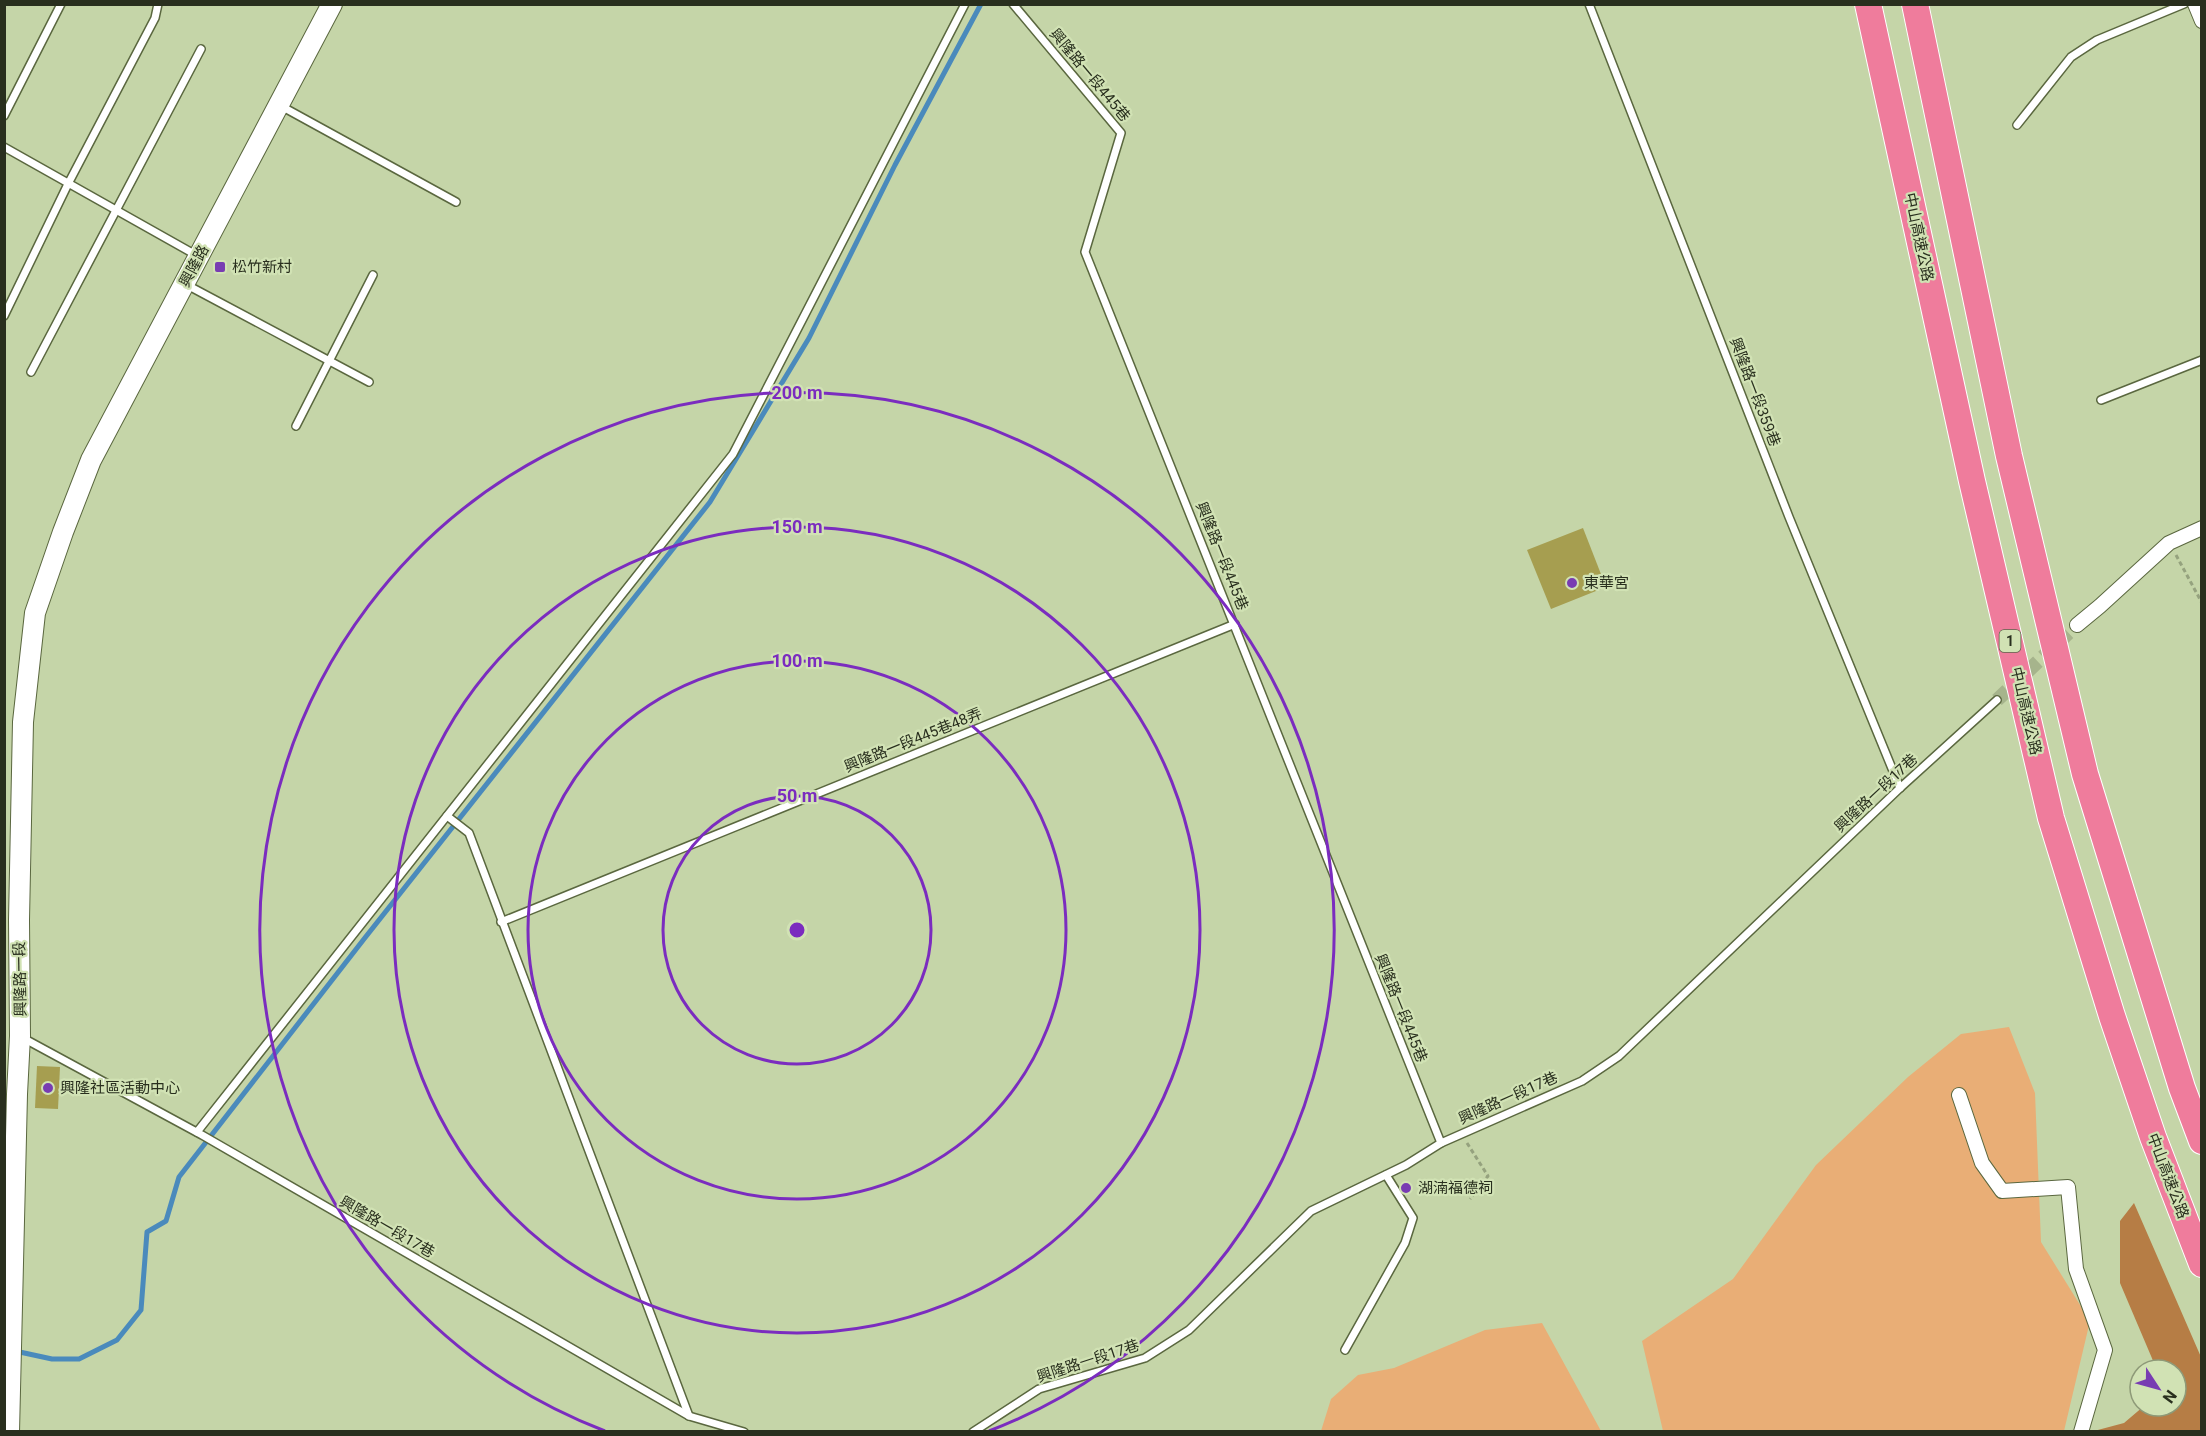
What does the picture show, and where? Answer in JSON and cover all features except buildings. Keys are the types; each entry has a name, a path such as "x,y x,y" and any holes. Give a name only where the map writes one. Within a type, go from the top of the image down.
{"highway":[{"name":"中山高速公路","path":"1868,4 1972,481 2051,818 2112,1016 2153,1137 2202,1264"},
{"path":"1916,4 2009,456 2085,774 2182,1088 2202,1141"}],"street":[{"name":"興隆路","path":"63,532 91,460 332,4"},
{"path":"2195,4 2202,21"},
{"path":"2077,624 2169,543 2202,528"},
{"name":"興隆路一段","path":"9,1431 14,1093 20,1036 19,920 23,722 35,613 63,532"},
{"path":"1959,1095 1982,1163 2002,1191 2068,1187 2076,1269 2105,1350 2082,1431"}],"lane":[{"path":"4,116 61,4"},
{"path":"4,316 68,183 155,18 158,4"},
{"path":"199,1134 733,454 965,4"},
{"name":"興隆路一段445巷","path":"1013,4 1121,133 1085,252 1440,1143"},
{"name":"興隆路一段359巷","path":"1589,4 1789,517 1900,788"},
{"path":"2017,125 2071,57 2097,40 2184,4"},
{"path":"31,372 201,50"},
{"path":"279,105 456,202"},
{"path":"4,147 198,257"},
{"path":"296,426 373,275"},
{"path":"184,284 369,382"},
{"path":"2102,400 2202,360"},
{"name":"興隆路一段445巷48弄","path":"501,922 1235,624"},
{"name":"興隆路一段17巷","path":"973,1431 1039,1389 1145,1359 1190,1330 1311,1211 1406,1165 1440,1143 1582,1081 1619,1056 1900,788 1996,700"},
{"path":"448,818 469,833 689,1416"},
{"name":"興隆路一段17巷","path":"20,1036 199,1134 689,1416 744,1431"},
{"path":"1346,1350 1405,1243 1413,1218 1386,1175"}],"path":[{"path":"2169,543 2202,603"},
{"path":"1461,1134 1488,1176 1470,1199"}],"shaded area":[{"path":"2009,1027 2035,1093 2041,1242 2090,1321 2064,1431 1663,1431 1642,1341 1733,1279 1816,1165 1908,1077 1961,1034"},
{"path":"2134,1203 2201,1357 2201,1431 2094,1431 2124,1423 2130,1418 2188,1418 2188,1358 2152,1358 2120,1283 2120,1221"},
{"path":"1542,1323 1601,1431 1321,1431 1331,1399 1358,1375 1394,1368 1485,1330"}],"waterway":[{"path":"15,1351 52,1359 79,1359 117,1340 141,1310 147,1232 166,1221 179,1177 710,502 809,338 895,165 981,4"}],"tunnel":[{"path":"1997,700 2077,625"}],"place":[{"name":"松竹新村","path":"220,267"},
{"name":"東華宮","path":"1572,583"},
{"name":"興隆社區活動中心","path":"48,1088"},
{"name":"湖湳福德祠","path":"1406,1188"}]}
